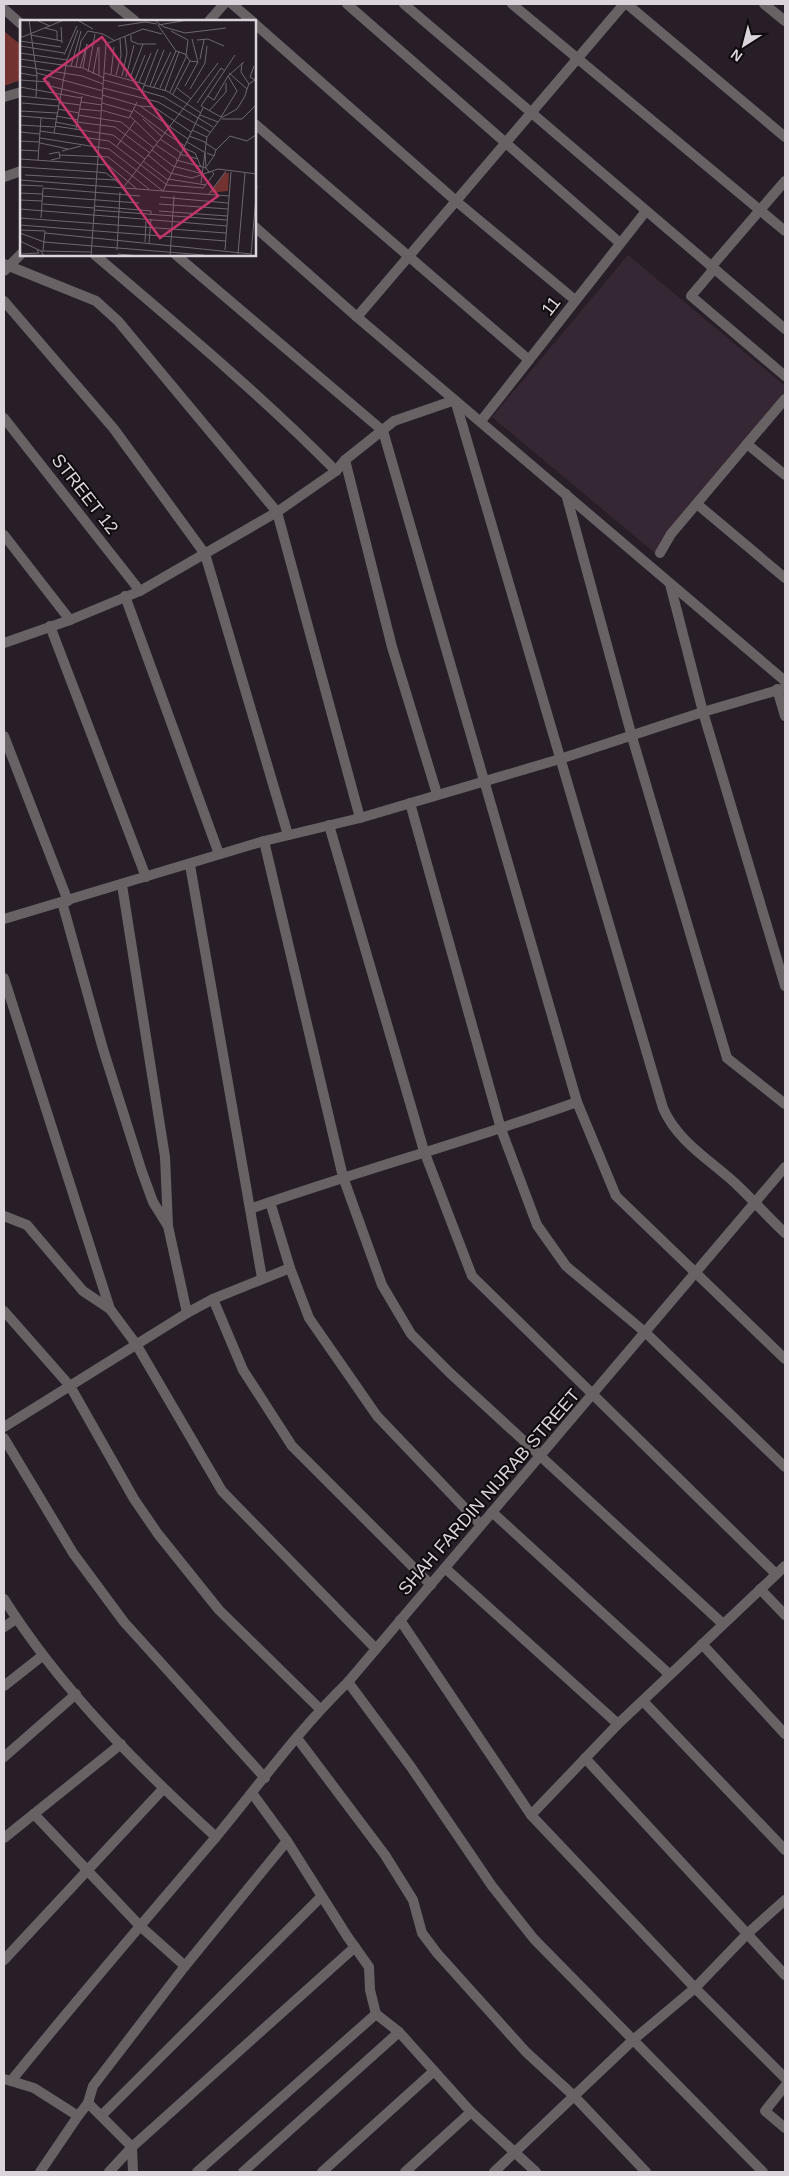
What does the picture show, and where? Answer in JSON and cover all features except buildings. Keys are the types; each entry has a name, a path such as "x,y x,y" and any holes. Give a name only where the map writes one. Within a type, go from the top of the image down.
{"street":[{"path":"114,4 134,20"},
{"path":"210,20 224,4"},
{"path":"232,4 252,20"},
{"path":"347,4 620,243"},
{"path":"404,4 785,329"},
{"path":"512,4 785,232"},
{"path":"357,317 530,113 626,4 785,137"},
{"path":"764,4 785,21"},
{"path":"4,9 20,23"},
{"path":"256,24 456,200 576,300"},
{"path":"4,97 20,92"},
{"path":"256,125 529,360"},
{"path":"4,177 20,171"},
{"path":"785,181 691,296 785,376"},
{"name":"11","path":"481,421 646,211"},
{"path":"256,228 357,317 785,681"},
{"path":"20,255 6,267 96,302 118,321 277,512 360,818"},
{"path":"96,256 187,331 296,430 336,471"},
{"path":"177,256 383,431 576,1102 616,1196 785,1359"},
{"path":"4,301 114,429 205,554 288,835"},
{"path":"660,553 671,534 785,399"},
{"path":"4,643 70,620 140,591 277,512 336,471 345,460 394,421 455,400"},
{"path":"455,400 663,1108 670,1124 737,1185 785,1233"},
{"name":"STREET 12","path":"4,418 140,591"},
{"path":"747,444 785,475"},
{"path":"345,460 392,646 437,794"},
{"path":"566,494 632,737 727,1058 785,1104"},
{"path":"697,504 785,578"},
{"path":"4,535 70,620"},
{"path":"670,584 703,712 785,986"},
{"path":"125,596 219,854"},
{"path":"50,626 146,877"},
{"path":"4,919 190,865 219,854 264,841 360,818 437,794 484,782 632,737 703,712 781,688 785,716"},
{"path":"4,736 65,902 103,1049 142,1172 153,1202 168,1226"},
{"path":"410,803 501,1130 537,1225 566,1266 646,1333 785,1467"},
{"path":"329,825 424,1151 472,1276 776,1574"},
{"path":"264,841 343,1176 382,1285 411,1334 450,1373 723,1624"},
{"path":"190,865 262,1278"},
{"path":"122,885 165,1157 168,1226 187,1313"},
{"path":"4,978 110,1309 136,1344 222,1492 376,1649"},
{"path":"250,1209 343,1176 501,1130 576,1102"},
{"name":"SHAH FARDIN NIJRAB STREET","path":"8,2080 216,1837 320,1708 348,1682 431,1585 480,1524 593,1396 785,1167"},
{"path":"270,1202 290,1268 309,1318 372,1409 480,1524"},
{"path":"4,1216 27,1224 83,1291 110,1309"},
{"path":"4,1427 187,1313 262,1278 290,1268"},
{"path":"213,1300 243,1370 292,1446 431,1585"},
{"path":"4,1311 70,1386 134,1499 158,1534 219,1610 320,1708"},
{"path":"4,1438 73,1553 124,1622 265,1778"},
{"path":"492,1512 669,1674"},
{"path":"531,1815 669,1674 785,1566"},
{"path":"445,1568 618,1724"},
{"path":"760,1589 785,1615"},
{"path":"4,1598 42,1656 163,1788 216,1837"},
{"path":"4,1627 16,1619"},
{"path":"400,1620 531,1815 695,1988 785,2078"},
{"path":"702,1644 785,1734"},
{"path":"4,1686 42,1656"},
{"path":"348,1682 412,1767 492,1886 534,1939 763,2172"},
{"path":"4,1758 76,1694"},
{"path":"642,1701 785,1850"},
{"path":"297,1738 384,1855 413,1900 422,1933 436,1952 526,2052 574,2096 646,2172"},
{"path":"4,1838 121,1744"},
{"path":"585,1758 785,1975"},
{"path":"4,1960 86,1869 163,1788"},
{"path":"252,1793 287,1841 321,1897 369,1967 370,1990 376,2014 399,2032 471,2112 536,2172"},
{"path":"34,1814 139,1925 185,1966"},
{"path":"40,2172 88,2103 93,2086 185,1966 287,1841"},
{"path":"102,2115 321,1897"},
{"path":"494,2172 633,2040 695,1988 747,1934 785,1900"},
{"path":"109,2172 132,2147 355,1947"},
{"path":"198,2172 376,2014"},
{"path":"243,2172 399,2032"},
{"path":"322,2172 434,2071"},
{"path":"8,2080 34,2088 78,2116"},
{"path":"785,2086 765,2111 785,2128"},
{"path":"88,2103 132,2147 133,2172"},
{"path":"405,2172 471,2112"}],"shaded area":[{"path":"4,31 20,44 20,80 4,86"},
{"path":"628,255 785,386 785,399 655,553 492,417"}]}
